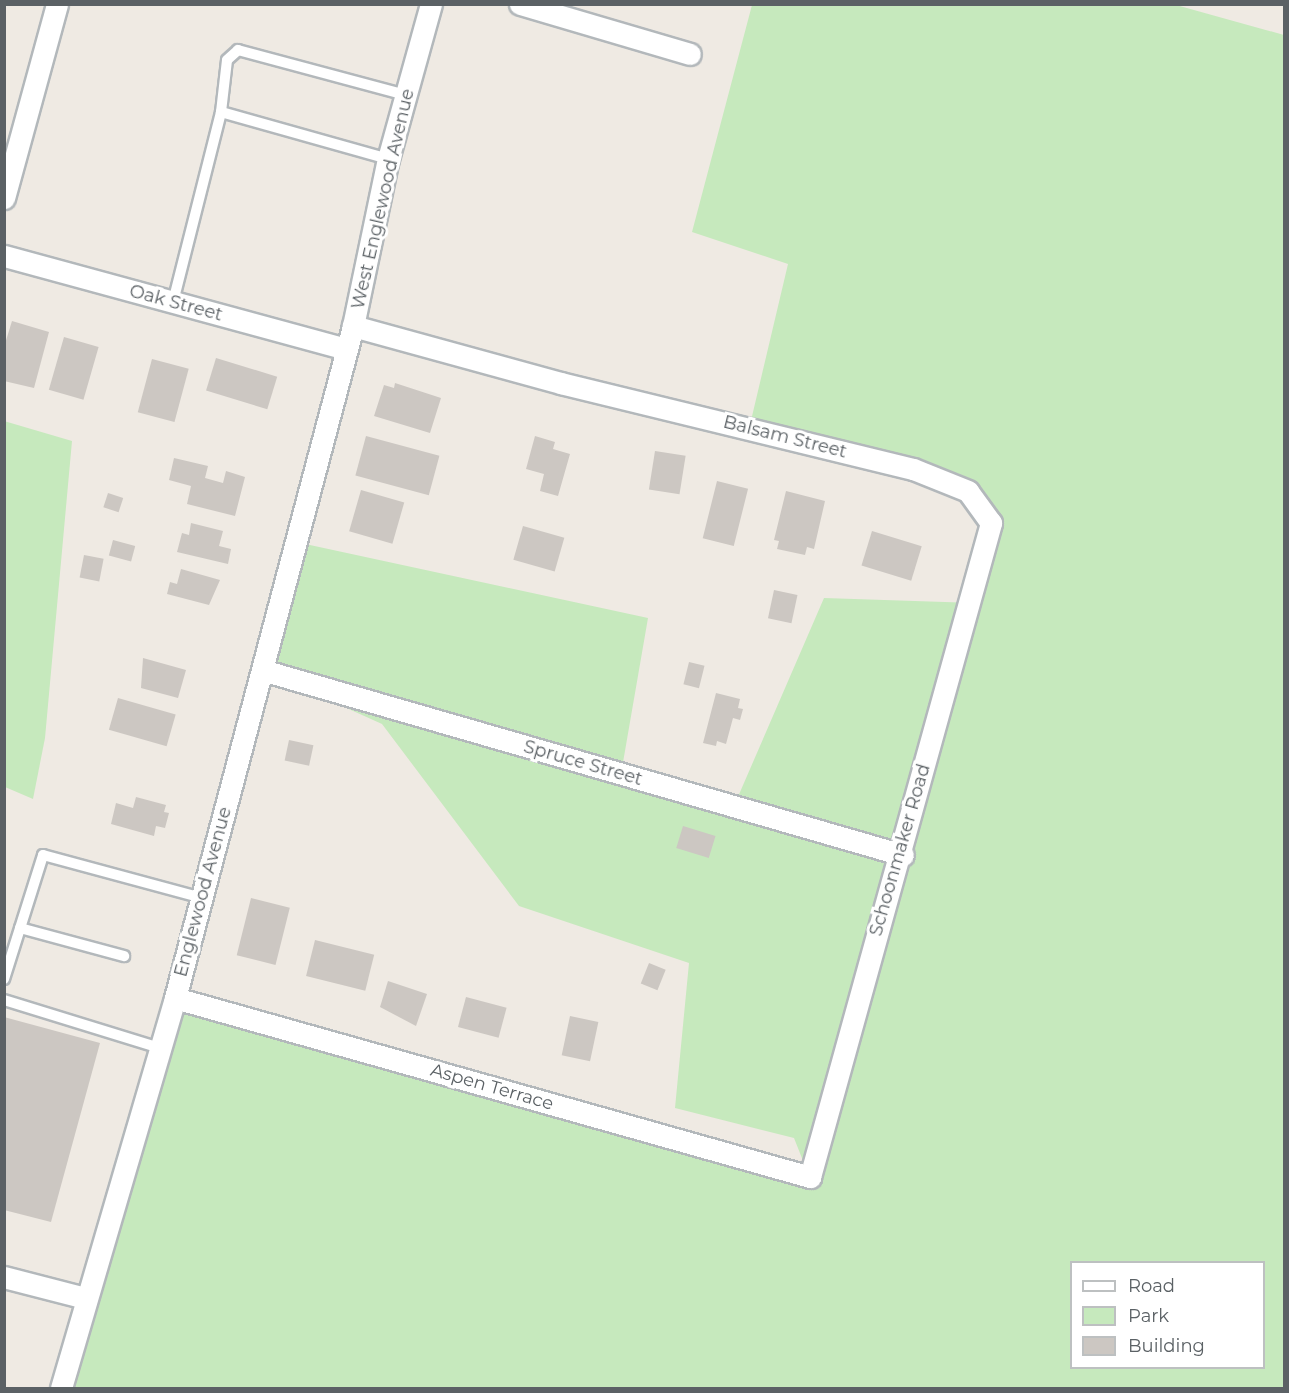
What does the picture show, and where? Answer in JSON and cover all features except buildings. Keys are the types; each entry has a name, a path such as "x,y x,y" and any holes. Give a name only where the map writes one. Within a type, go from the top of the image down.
{"street":[{"path":"4,198 57,4"},
{"name":"West Englewood Avenue","path":"335,393 353,327 388,159 431,4"},
{"path":"520,4 690,54"},
{"name":"Oak Street","path":"4,256 347,350"},
{"name":"Balsam Street","path":"353,327 561,383 913,469 968,490 991,523"},
{"name":"Englewood Avenue","path":"60,1389 175,998 335,393"},
{"name":"Schoonmaker Road","path":"810,1177 901,855 991,523"},
{"name":"Spruce Street","path":"262,670 901,855"},
{"name":"Aspen Terrace","path":"175,998 810,1177"},
{"path":"4,1277 85,1298"}],"lane":[{"path":"173,302 221,112 227,60 238,50 406,96"},
{"path":"221,112 388,159"},
{"path":"4,979 43,855 202,898"},
{"path":"20,928 124,956"},
{"path":"4,1000 160,1048"}],"green space":[{"path":"752,5 1176,5 1284,35 1284,1388 61,1388 175,998 809,1176 794,1138 675,1108 689,963 519,906 382,724 262,670 296,542 648,618 621,774 734,806 824,598 975,603 992,542 968,491 749,429 788,264 692,232"},
{"path":"4,421 72,441 45,738 33,799 5,787"}]}
